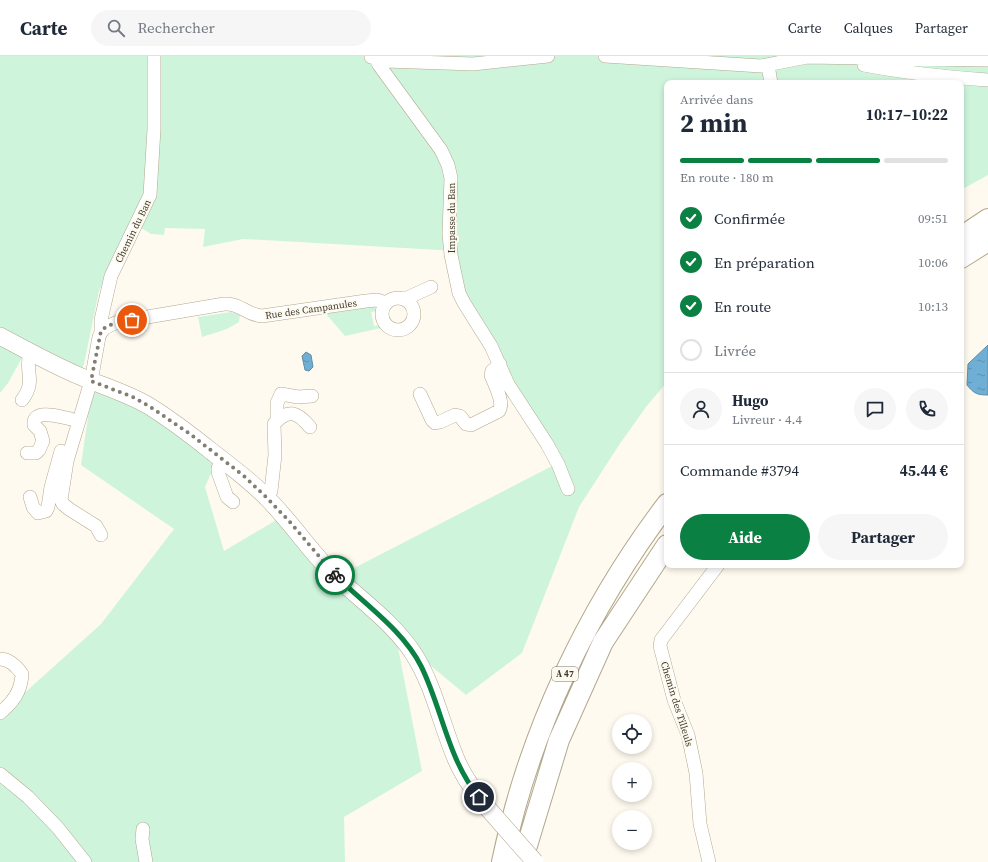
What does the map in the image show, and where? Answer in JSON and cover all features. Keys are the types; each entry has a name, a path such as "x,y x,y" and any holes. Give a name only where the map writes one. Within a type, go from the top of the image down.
{"highway":[{"path":"964,235 988,219"},
{"path":"964,256 988,241"},
{"name":"A 47","path":"502,862 514,811 540,734 570,663 606,594 664,508"},
{"name":"A 47","path":"522,862 559,740 603,642 664,550"}],"main road":[{"path":"0,336 30,353 88,380 133,397 149,406 190,434 224,460 244,476 267,498 330,570 392,628 410,649 429,686 456,759 464,776 484,804 536,862"}],"street":[{"name":"Chemin du Ban","path":"101,331 101,320 111,276 150,195 154,129 154,56"},
{"path":"373,57 473,64 548,56"},
{"path":"605,56 761,66 807,57 988,60"},
{"name":"Impasse du Ban","path":"373,57 441,150 448,165 451,178 449,234 459,293 491,346 508,384 547,444 558,464 568,489"},
{"path":"861,58 863,65 900,72 988,80"},
{"path":"768,65 770,80"},
{"name":"Rue des Campanules","path":"101,331 105,327 118,322 224,304 235,304 250,313 262,316 366,301 376,300 386,303 395,298 405,299 431,287"},
{"path":"386,303 382,312 384,322 392,329 403,329 408,326 414,318 412,307 405,299"},
{"path":"101,331 67,460 61,500 69,509 96,526 101,535"},
{"path":"22,400 30,386 28,363 30,353"},
{"path":"420,394 432,420 435,423 455,415 460,416 466,424 471,425 501,407 501,402 491,375 492,371 500,364"},
{"path":"30,497 35,511 38,513 46,511 71,420 88,380"},
{"path":"277,421 277,403 281,394 312,396"},
{"path":"267,498 271,491 276,447 274,424 287,414 293,414 299,415 310,427"},
{"path":"26,453 36,453 43,441 40,431 34,425 34,421 39,415 47,415 71,420"},
{"path":"224,460 218,468 218,472 227,497 233,502"},
{"name":"Chemin des Tilleuls","path":"709,862 700,824 696,773 688,735 674,700 660,646 661,640 716,568"},
{"path":"0,659 8,661 22,674 19,692 11,703 0,713"},
{"path":"0,774 28,797 58,828 85,862"},
{"path":"143,829 142,839 146,862"}],"green space":[{"path":"0,56 988,56 988,175 964,188 964,80 664,80 664,386 646,407 619,445 579,507 522,653 466,695 396,637 422,771 344,817 345,862 0,862 0,715 101,624 174,529 81,465 92,389 148,410 216,462 205,487 224,551 278,519 329,581 552,466 465,298 457,251 243,239 203,247 205,229 165,228 164,235 151,234 143,229 130,225 99,291 84,364 77,384 22,358 8,383 0,393"},
{"path":"375,307 376,311 371,312 374,326 380,325 381,328 345,336 326,314 326,311"},
{"path":"231,312 240,315 239,322 227,329 202,337 198,317"}],"water":[{"path":"988,345 988,395 981,395 974,392 967,385 968,364"},
{"path":"306,352 311,355 313,367 309,371 305,370 302,356"}],"way so far":[{"path":"132,320 118,322 105,327 101,331 91,381 133,397 149,406 190,434 244,476 289,521 335,575"}],"route":[{"path":"335,575 392,628 404,640 413,653 429,686 456,759 464,776 479,797"}]}
